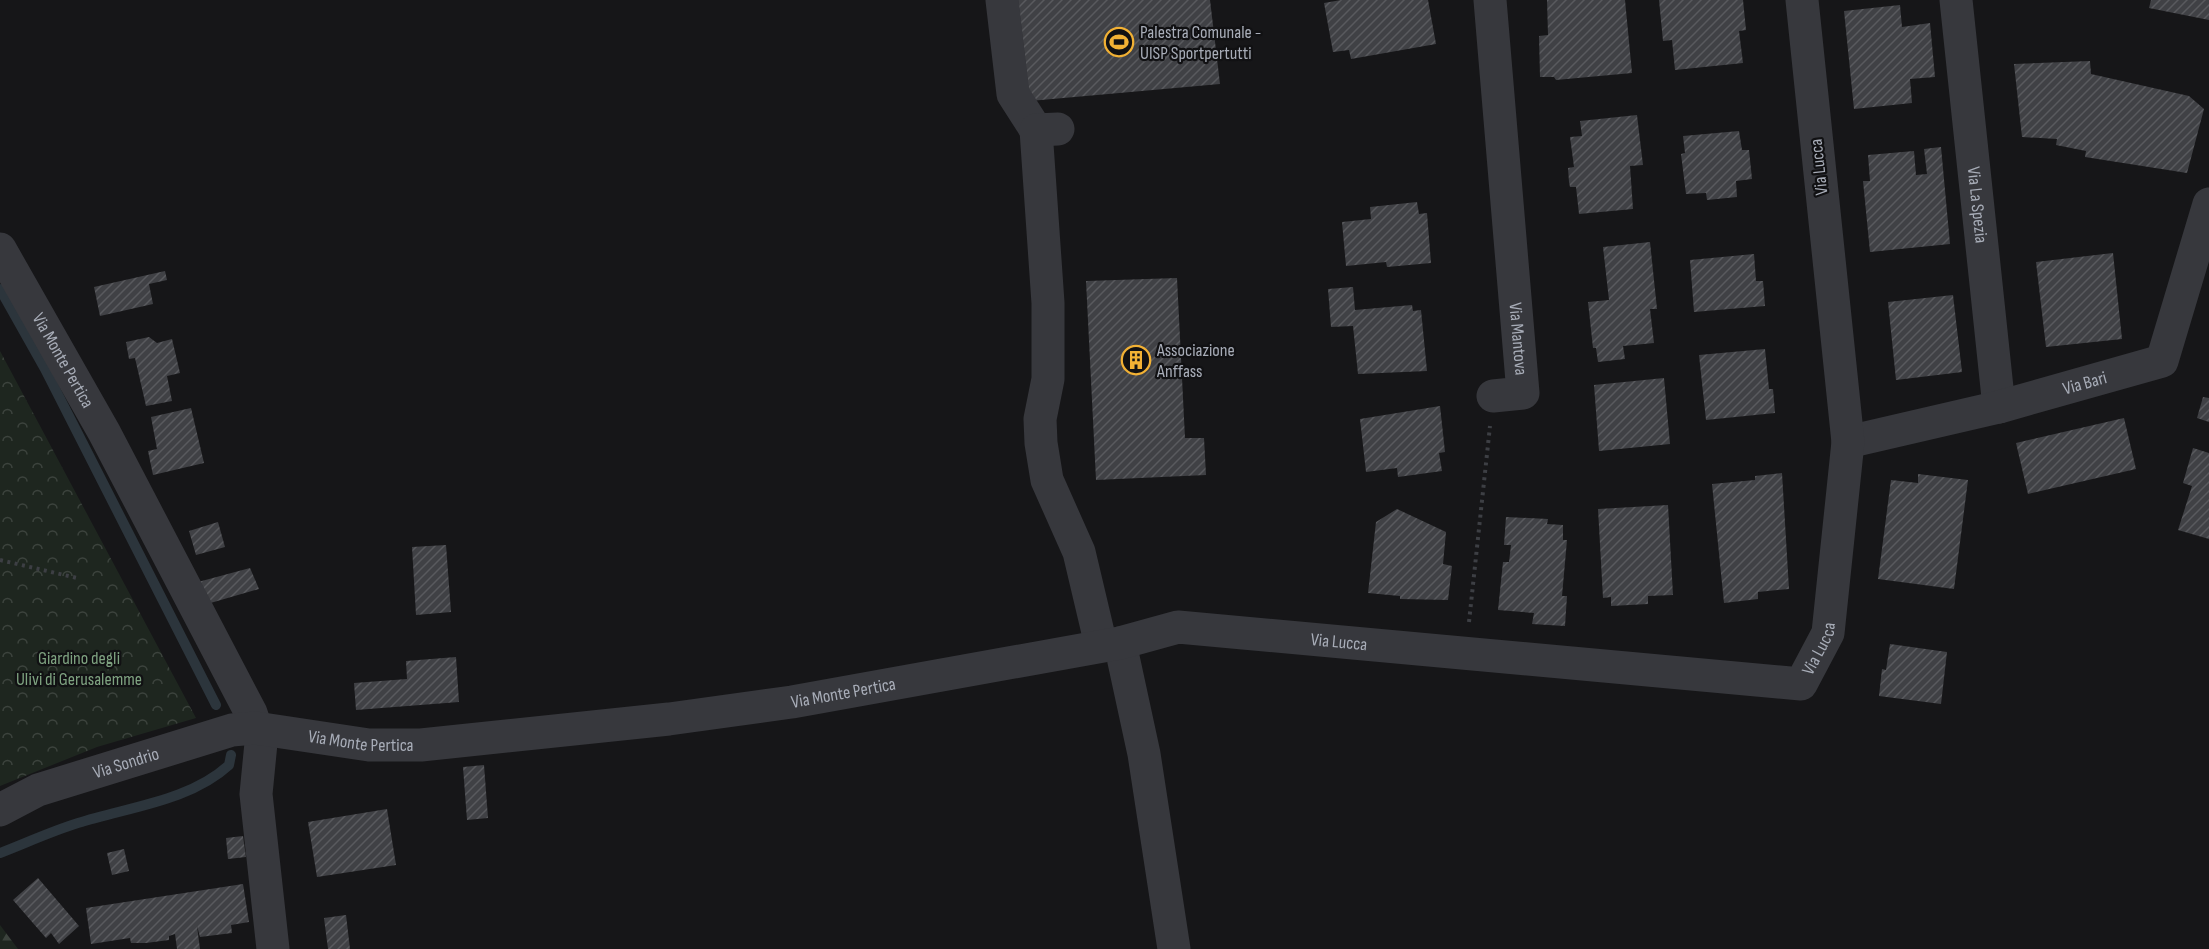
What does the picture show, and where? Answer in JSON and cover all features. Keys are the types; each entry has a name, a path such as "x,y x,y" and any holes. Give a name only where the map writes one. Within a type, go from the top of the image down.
{"street":[{"path":"1002,0 1013,94 1047,130 1048,379 1040,419 1047,480 1079,552 1144,754 1174,949"},
{"name":"Via Mantova","path":"1490,0 1523,393 1493,396"},
{"name":"Via Lucca","path":"1110,644 1178,627 1466,651 1801,684 1828,633 1848,442 1802,0"},
{"name":"Via La Spezia","path":"1956,0 1999,407"},
{"name":"Via Bari","path":"1848,442 1999,407 2162,361 2209,204"},
{"name":"Via Monte Pertica","path":"0,249 104,432 251,713 261,750 256,794 257,818 273,949"},
{"name":"Via Monte Pertica","path":"256,728 369,745 421,745 669,719 792,702 1110,644"},
{"name":"Via Sondrio","path":"0,810 38,790 223,733 256,728"}],"path":[{"name":"Via Mantova","path":"1466,651 1493,396"},
{"path":"0,560 77,578"}],"green space":[{"name":"Giardino degli Ulivi di Gerusalemme","path":"0,351 196,718 97,747 0,786"},
{"path":"0,925 18,949 0,949"}],"building":[{"name":"Palestra Comunale - UISP Sportpertutti","path":"1018,0 1210,0 1220,84 1030,101"},
{"path":"1341,0 1428,0 1436,44 1351,59 1349,50 1333,52 1324,3"},
{"path":"1547,0 1625,0 1632,73 1556,80 1554,77 1540,77 1539,36 1548,35"},
{"path":"1659,0 1743,0 1746,30 1739,31 1743,63 1675,70 1672,40 1663,41"},
{"path":"2151,0 2209,0 2209,20 2149,8"},
{"path":"1900,5 1902,27 1930,23 1935,77 1910,79 1912,103 1854,109 1844,11"},
{"path":"2090,61 2091,74 2189,96 2204,109 2187,173 2085,157 2086,151 2056,145 2057,139 2022,137 2014,64"},
{"path":"1637,115 1643,165 1630,166 1633,209 1579,214 1576,187 1570,187 1569,182 1568,168 1574,167 1570,137 1582,136 1580,121"},
{"path":"1739,131 1742,150 1749,150 1752,179 1736,181 1737,197 1707,200 1706,193 1686,194 1681,154 1685,153 1683,136"},
{"path":"1941,147 1950,244 1870,252 1863,181 1870,181 1868,155 1914,151 1916,175 1927,174 1924,149"},
{"path":"1417,202 1419,214 1427,213 1431,263 1387,267 1386,262 1346,266 1342,222 1371,219 1370,207"},
{"path":"1650,242 1657,309 1650,309 1654,343 1623,346 1625,359 1598,362 1596,348 1593,348 1588,302 1609,300 1603,247"},
{"path":"2113,253 2122,339 2046,347 2036,262"},
{"path":"1754,254 1756,281 1763,281 1765,306 1694,312 1690,260"},
{"path":"165,271 167,280 149,284 153,304 100,316 94,287"},
{"name":"Associazione Anffass","path":"1177,278 1185,438 1204,438 1206,475 1096,480 1086,281"},
{"path":"1353,287 1355,310 1412,305 1413,311 1421,310 1427,371 1358,374 1353,326 1331,327 1328,289"},
{"path":"1953,295 1962,372 1896,380 1888,302"},
{"path":"149,337 157,343 172,339 180,373 167,376 172,401 146,406 135,358 129,359 126,342"},
{"path":"1765,349 1769,389 1773,389 1775,413 1706,420 1699,355"},
{"path":"1664,378 1670,444 1599,451 1594,385"},
{"path":"2203,397 2209,398 2209,422 2197,418"},
{"path":"1440,406 1445,452 1439,453 1442,471 1398,477 1397,468 1366,472 1360,419"},
{"path":"191,408 204,463 153,475 148,451 157,449 151,417"},
{"path":"2124,418 2136,469 2028,494 2016,443"},
{"path":"2193,448 2209,453 2209,539 2178,530 2192,486 2183,483"},
{"path":"1782,473 1789,589 1758,592 1758,599 1724,603 1712,484 1755,480 1755,476"},
{"path":"1918,474 1968,480 1954,589 1878,579 1891,480 1918,483"},
{"path":"1668,505 1673,595 1648,596 1648,604 1611,606 1611,597 1603,598 1598,509"},
{"path":"1397,509 1446,532 1443,564 1452,566 1448,600 1400,599 1400,596 1368,593 1376,522"},
{"path":"1506,517 1548,519 1547,524 1563,525 1563,540 1567,540 1562,596 1567,596 1565,626 1532,624 1534,613 1498,610 1503,562 1509,562 1511,545 1504,545"},
{"path":"218,522 225,547 196,555 189,531"},
{"path":"446,545 451,612 416,615 412,547"},
{"path":"250,568 259,589 207,604 198,582"},
{"path":"1890,644 1947,652 1941,704 1879,696 1882,669 1886,670"},
{"path":"456,657 459,702 356,710 354,683 407,679 406,661"},
{"path":"484,765 488,818 467,820 463,767"},
{"path":"387,809 396,865 317,877 308,822"},
{"path":"243,836 246,857 228,859 226,838"},
{"path":"124,849 129,871 112,875 107,853"},
{"path":"38,878 79,926 59,944 51,933 46,938 13,900"},
{"path":"243,884 249,922 231,925 232,933 200,937 197,926 200,949 177,949 175,934 169,936 169,940 146,943 131,943 130,938 91,944 86,908"},
{"path":"346,915 350,949 328,949 324,918"}],"waterway":[{"path":"0,289 45,369 216,705"},
{"path":"0,853 68,826 158,801 196,787 229,765 231,755"}],"place":[{"name":"Palestra Comunale - UISP Sportpertutti","path":"1119,42"},
{"name":"Associazione Anffass","path":"1136,360"}]}
